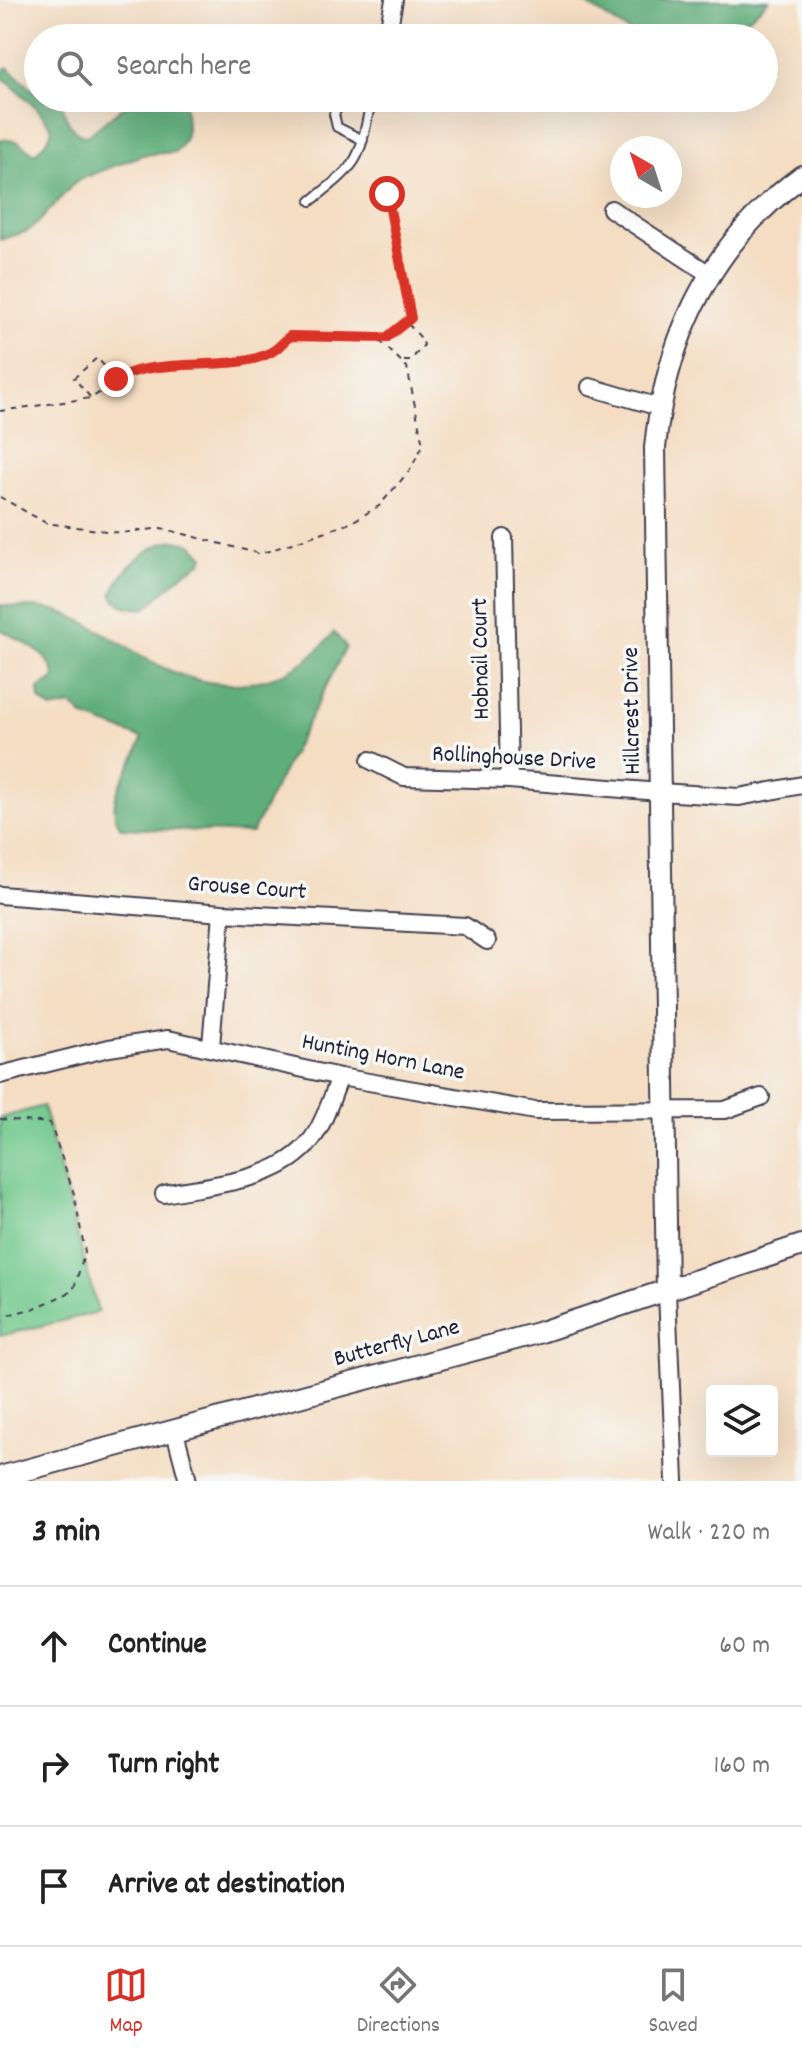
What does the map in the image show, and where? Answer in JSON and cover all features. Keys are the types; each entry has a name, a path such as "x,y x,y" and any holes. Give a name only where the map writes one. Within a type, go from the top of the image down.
{"street":[{"path":"390,24 394,0"},
{"name":"Hillcrest Drive","path":"667,1293 661,1109 655,448 659,407 672,352 709,274 769,201 802,176"},
{"path":"611,209 709,274"},
{"path":"590,387 659,407"},
{"name":"Hobnail Court","path":"504,538 509,780"},
{"name":"Rollinghouse Drive","path":"370,760 404,777 509,780 739,797 802,785"},
{"name":"Grouse Court","path":"0,895 222,913 465,926 487,941"},
{"path":"211,1046 222,913"},
{"name":"Hunting Horn Lane","path":"0,1075 109,1048 168,1039 211,1046 340,1077 535,1111 725,1110 761,1097"},
{"path":"164,1194 254,1176 292,1159 313,1139 340,1077"},
{"name":"Butterfly Lane","path":"0,1477 538,1333 667,1293 802,1245"},
{"path":"667,1293 675,1481"},
{"path":"175,1432 188,1481"}],"lane":[{"path":"335,112 337,127 363,140"},
{"path":"311,201 353,168 369,112"}],"path":[{"path":"0,411 91,398 116,379 148,367 248,359 276,349 290,336 380,341 411,318 387,194"},
{"path":"403,361 410,361 424,345 407,323"},
{"path":"0,497 46,523 121,533 161,528 182,531 243,552 260,554 350,523 379,506 410,470 423,445 407,367 380,341"},
{"path":"91,398 74,378 92,359 97,358 116,379"},
{"path":"0,1119 50,1123 74,1194 85,1252 73,1291 35,1308 0,1317"}],"green space":[{"path":"580,0 769,0 742,24 617,24"},
{"path":"7,67 24,82 24,96 0,75"},
{"path":"40,112 65,112 69,123 86,137 116,112 186,112 187,127 176,152 142,155 76,181 28,231 0,240 0,139 17,141 35,154 49,138 52,128"},
{"path":"177,540 192,544 204,557 201,563 183,574 145,609 130,608 118,602 112,594 130,566 147,551"},
{"path":"0,605 61,612 85,622 152,662 201,681 250,683 273,677 295,667 316,652 334,632 346,647 252,833 121,828 114,805 142,738 84,717 72,705 51,709 40,700 39,689 55,678 52,669 41,654 0,629"},
{"path":"43,1106 98,1312 0,1336 0,1118"}],"route":[{"path":"116,379 148,367 248,359 276,349 290,336 380,341 386,338 411,318 387,194"}]}
